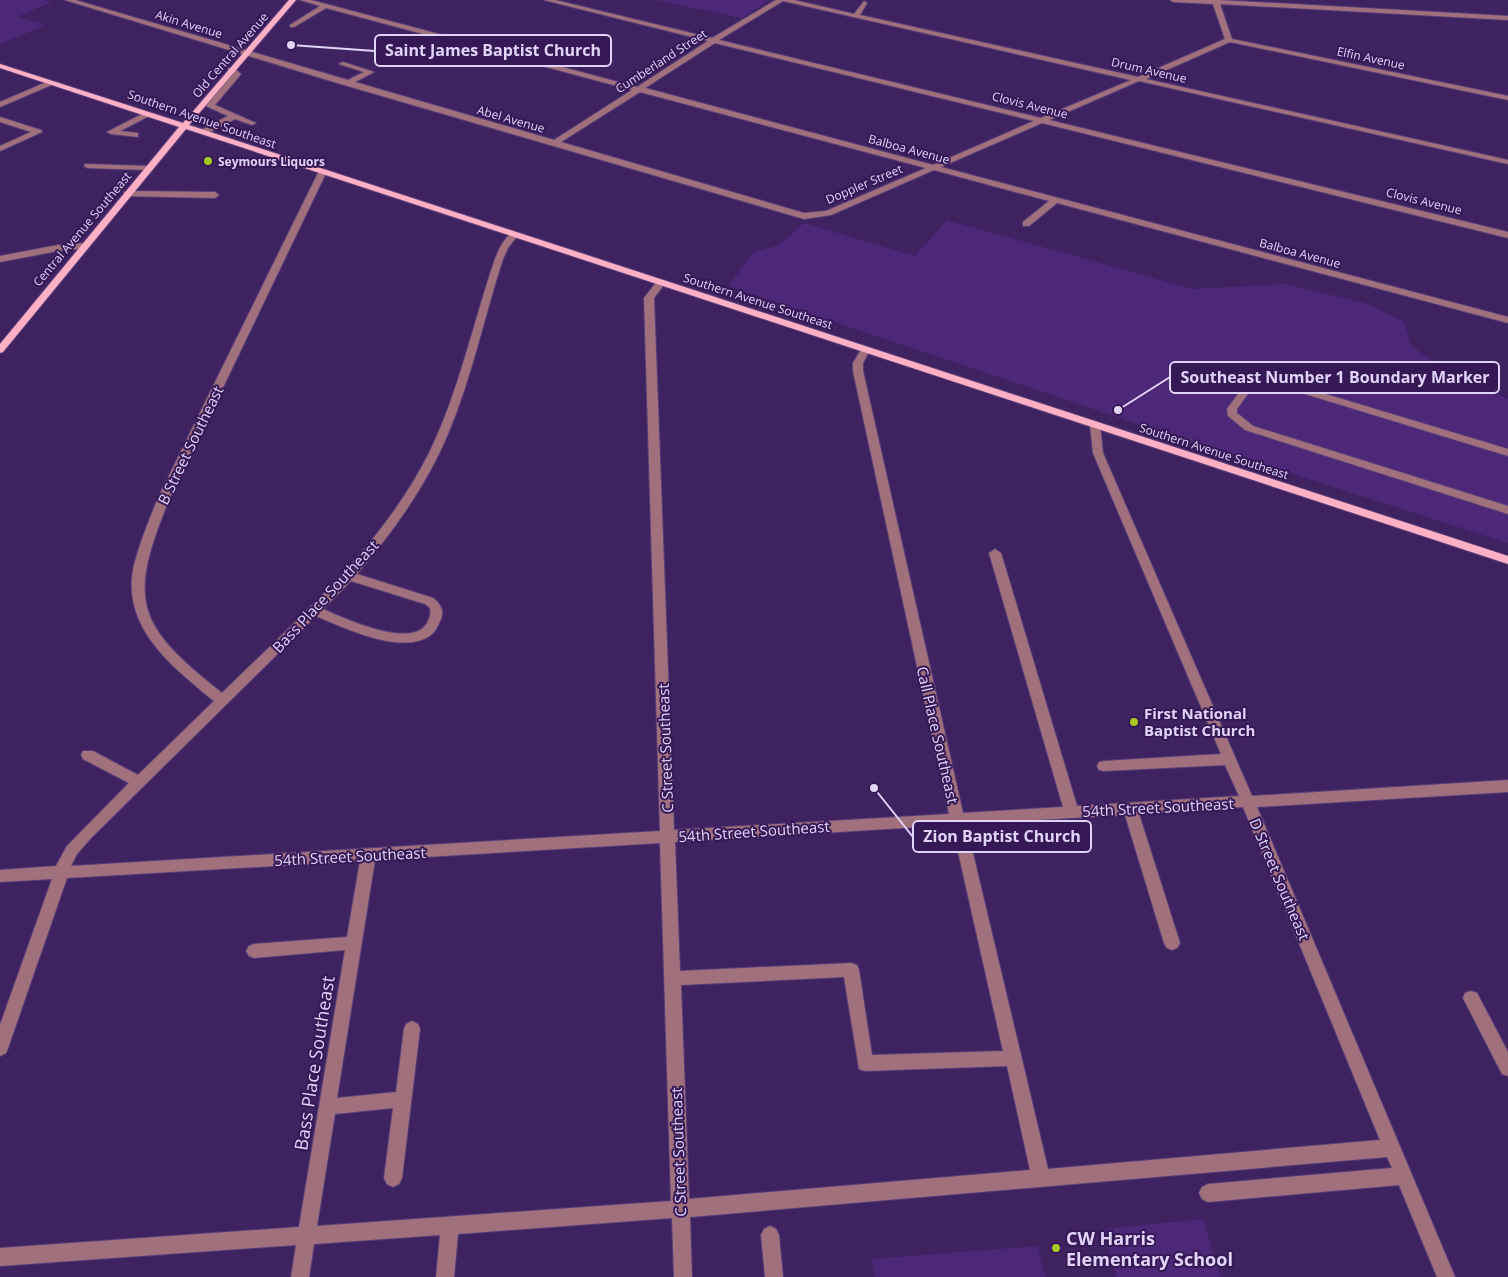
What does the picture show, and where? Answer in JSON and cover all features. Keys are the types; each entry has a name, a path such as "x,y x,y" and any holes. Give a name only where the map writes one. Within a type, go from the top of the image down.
{"main road":[{"name":"Old Central Avenue","path":"184,125 293,0"},
{"name":"Southern Avenue Southeast","path":"0,66 1508,560"},
{"name":"Central Avenue Southeast","path":"0,350 184,125"}],"street":[{"name":"Akin Avenue","path":"68,0 246,53"},
{"name":"Balboa Avenue","path":"303,0 1508,320"},
{"name":"Clovis Avenue","path":"547,0 1508,235"},
{"name":"Cumberland Street","path":"555,143 713,41 783,0"},
{"name":"Drum Avenue","path":"783,0 1508,162"},
{"path":"1173,0 1508,18"},
{"path":"1216,1 1229,40"},
{"path":"856,16 864,3"},
{"path":"292,26 325,6"},
{"name":"Doppler Street","path":"770,207 798,215 823,215 1229,40"},
{"name":"Elfin Avenue","path":"1229,40 1508,98"},
{"name":"Abel Avenue","path":"246,53 770,207"},
{"path":"343,64 370,72 347,83"},
{"path":"231,70 237,74 210,106 232,117 252,123"},
{"path":"0,105 52,83"},
{"path":"134,135 110,132 149,114"},
{"path":"204,132 232,117"},
{"path":"0,119 38,132 0,149"},
{"path":"88,166 148,168"},
{"name":"B Street Southeast","path":"223,701 172,660 154,639 143,617 138,601 138,569 150,530 160,508 322,173"},
{"path":"127,194 215,195"},
{"path":"1026,224 1054,200"},
{"name":"Bass Place Southeast","path":"61,873 67,857 78,842 315,611 349,576 386,531 431,459 448,419 503,249 514,235"},
{"path":"0,259 56,248 84,246"},
{"name":"C Street Southeast","path":"661,282 649,298 683,1277"},
{"name":"Call Place Southeast","path":"865,350 858,363 858,371 957,818 1041,1178"},
{"path":"1508,453 1266,379 1256,380 1248,384 1232,409 1232,414 1249,428 1508,510"},
{"name":"D Street Southeast","path":"1095,425 1098,453 1248,802 1446,1277"},
{"path":"995,553 1072,812"},
{"path":"315,611 388,638 399,639 423,635 436,620 435,606 429,601 349,576"},
{"path":"88,755 139,782"},
{"path":"1104,766 1229,759"},
{"name":"54th Street Southeast","path":"0,876 1508,786"},
{"path":"1130,809 1172,943"},
{"name":"Bass Place Southeast","path":"300,1277 368,855"},
{"path":"0,1048 61,873"},
{"path":"254,951 354,943"},
{"path":"673,978 851,970 865,1063 1014,1058"},
{"path":"1471,998 1508,1068"},
{"path":"393,1178 412,1029"},
{"path":"327,1107 403,1098"},
{"path":"0,1257 680,1209 1392,1148"},
{"path":"1208,1193 1404,1176"},
{"path":"445,1277 450,1224"},
{"path":"770,1235 774,1277"}],"shaded area":[{"path":"0,0 44,0 52,2 17,17 46,25 0,44"},
{"path":"655,0 769,0 742,18"},
{"path":"947,220 1193,289 1285,284 1365,303 1404,322 1411,346 1457,376 1508,399 1508,543 1161,432 728,286 754,252 779,245 804,223 915,256"},
{"path":"1203,1219 1221,1277 1116,1277 1104,1229"},
{"path":"1038,1246 1045,1277 875,1277 872,1259"}],"place":[{"name":"Saint James Baptist Church","path":"291,45"},
{"name":"Seymours Liquors","path":"208,161"},
{"name":"Southeast Number 1 Boundary Marker","path":"1118,410"},
{"name":"First National Baptist Church","path":"1134,722"},
{"name":"Zion Baptist Church","path":"874,788"},
{"name":"CW Harris Elementary School","path":"1056,1248"}]}
